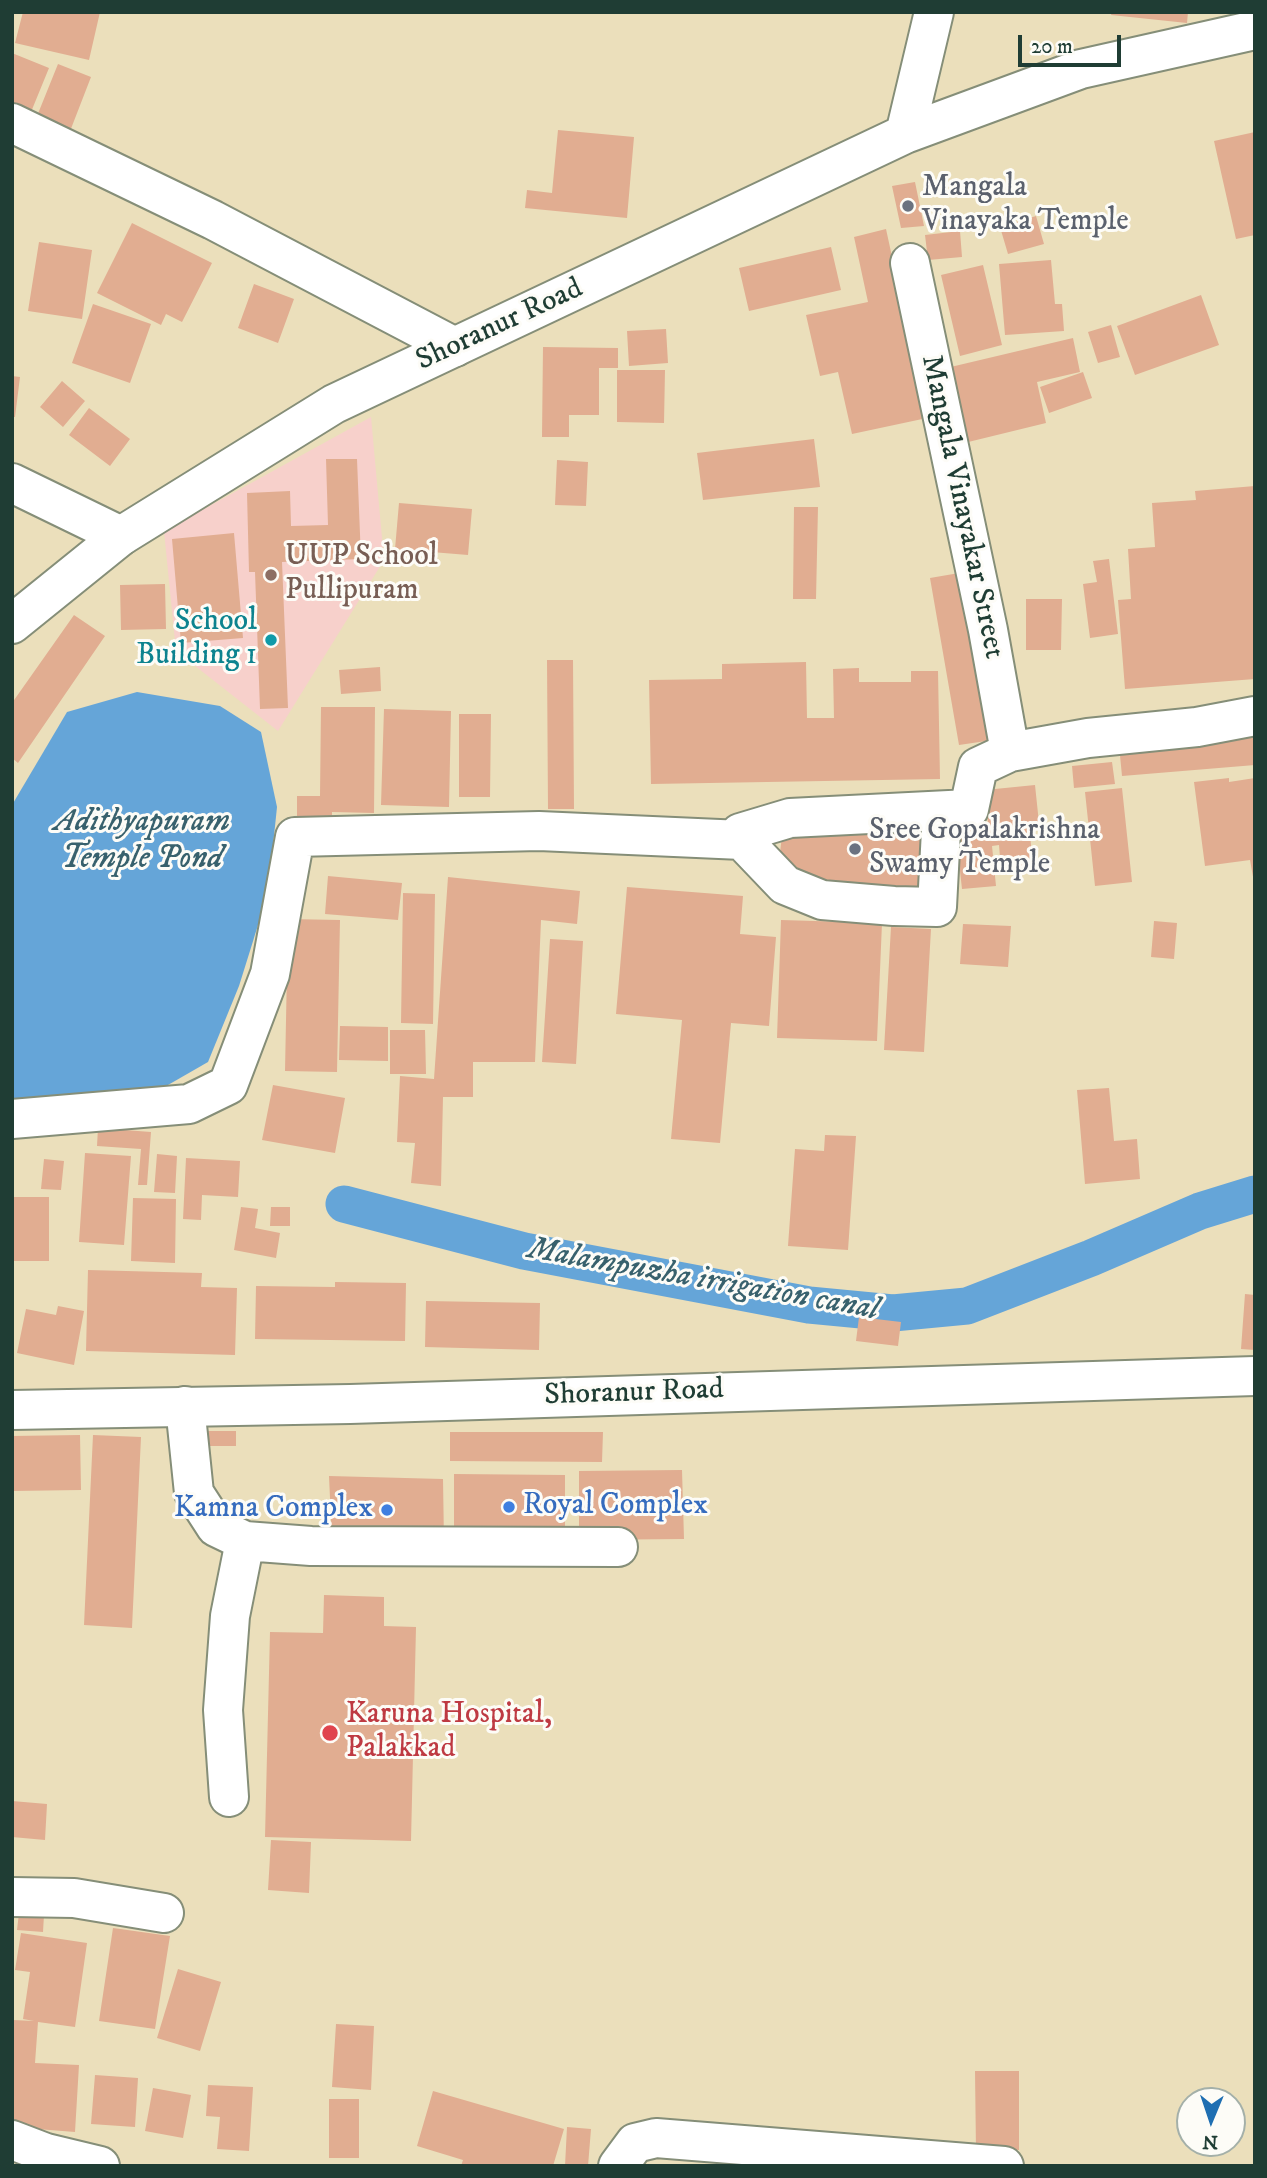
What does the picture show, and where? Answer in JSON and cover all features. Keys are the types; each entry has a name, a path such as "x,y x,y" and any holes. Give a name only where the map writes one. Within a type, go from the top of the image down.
{"street":[{"path":"905,134 934,12"},
{"name":"Shoranur Road","path":"12,624 121,536 334,404 905,134 1081,69 1255,30"},
{"path":"12,123 213,220 455,347"},
{"name":"Mangala Vinayakar Street","path":"910,263 988,630 1010,752"},
{"path":"12,483 121,536"},
{"path":"942,811 937,907 822,900 785,885 741,840 740,833 790,818 969,809 978,766 1010,752 1088,738 1197,727 1255,716"},
{"path":"12,1119 189,1104 228,1085 270,974 295,837 539,831 741,840"},
{"name":"Shoranur Road","path":"12,1410 350,1404 1255,1376"},
{"path":"185,1406 194,1493 216,1527 245,1541 311,1546 618,1547"},
{"path":"229,1797 223,1710 230,1616 245,1541"},
{"path":"12,1897 74,1898 164,1913"},
{"path":"618,2166 635,2143 656,2138 1004,2166"},
{"path":"12,2140 46,2153 100,2166"}],"shaded area":[{"name":"UUP School Pullipuram","path":"371,417 384,560 278,731 176,651 164,531"}],"water":[{"name":"Adithyapuram Temple Pond","path":"137,692 220,706 261,732 277,807 268,893 239,986 208,1062 161,1089 12,1105 12,805 67,712"}],"building":[{"path":"23,12 100,12 89,60 15,43"},
{"path":"1112,12 1188,12 1187,23 1111,15"},
{"path":"12,53 49,68 31,112 12,105"},
{"path":"58,64 91,77 67,139 33,126"},
{"path":"558,130 634,137 627,218 525,208 527,190 552,193"},
{"path":"1255,132 1255,235 1236,239 1214,141"},
{"name":"Mangala Vinayaka Temple","path":"915,182 924,226 901,228 892,186"},
{"path":"1036,216 1044,244 1008,254 1000,227"},
{"path":"132,223 212,263 182,322 166,314 161,325 97,293"},
{"path":"886,229 927,418 852,434 838,372 820,376 806,315 868,302 854,237"},
{"path":"960,231 962,257 928,260 925,235"},
{"path":"39,242 92,250 82,319 28,311"},
{"path":"831,247 841,290 749,311 739,268"},
{"path":"1051,260 1055,304 1062,304 1064,331 1005,335 999,264"},
{"path":"983,265 1002,345 960,356 941,275"},
{"path":"254,284 294,299 278,343 238,328"},
{"path":"1201,295 1219,345 1135,375 1117,326"},
{"path":"93,304 151,324 130,383 72,363"},
{"path":"1111,325 1120,357 1098,363 1088,332"},
{"path":"666,329 668,363 629,366 627,331"},
{"path":"1073,338 1080,372 1037,382 1046,423 956,445 938,370"},
{"path":"543,347 618,348 618,368 599,368 599,415 569,415 569,437 542,437"},
{"path":"617,370 665,370 664,423 617,422"},
{"path":"1083,372 1092,398 1049,413 1040,387"},
{"path":"12,376 20,377 15,417 12,417"},
{"path":"62,381 85,401 63,427 40,407"},
{"path":"89,408 130,439 110,466 69,435"},
{"path":"814,439 820,487 703,500 697,453"},
{"name":"School Building 1","path":"326,459 357,459 361,559 282,562 288,708 260,709 255,572 249,572 247,493 290,491 291,526 328,525"},
{"path":"557,460 588,462 586,506 555,505"},
{"path":"1255,486 1255,679 1125,689 1118,600 1131,599 1128,549 1155,547 1152,503 1196,500 1195,491"},
{"path":"399,503 472,509 468,555 395,549"},
{"path":"794,507 818,507 816,599 793,599"},
{"path":"234,533 243,638 181,643 172,539"},
{"path":"1109,559 1118,634 1090,638 1083,584 1097,582 1093,561"},
{"path":"965,572 993,740 959,745 930,578"},
{"path":"165,584 166,629 121,630 120,585"},
{"path":"1026,599 1062,599 1061,650 1026,650"},
{"path":"74,615 105,636 18,763 12,758 12,703"},
{"path":"547,660 573,660 574,809 548,809"},
{"path":"806,662 807,718 834,718 833,669 859,668 859,682 911,682 911,671 938,671 940,779 651,784 649,680 722,679 722,664"},
{"path":"380,667 381,691 341,694 339,670"},
{"path":"321,707 375,707 374,813 332,812 332,831 297,830 297,796 320,796"},
{"path":"384,709 451,711 449,807 381,805"},
{"path":"459,714 491,714 490,797 459,797"},
{"path":"1255,733 1255,765 1122,776 1119,745"},
{"path":"1112,762 1115,784 1074,788 1072,766"},
{"path":"1229,778 1229,782 1255,778 1255,888 1250,860 1205,866 1194,782"},
{"path":"1035,785 1039,823 1029,824 1033,866 1001,870 999,845 992,846 996,886 962,889 955,826 988,823 985,790"},
{"path":"1122,788 1132,882 1095,886 1085,792"},
{"name":"Sree Gopalakrishna Swamy Temple","path":"932,825 926,894 816,888 779,861 782,836"},
{"path":"328,876 402,883 398,920 325,914"},
{"path":"448,877 580,891 577,924 541,920 535,1062 473,1062 473,1097 443,1097 441,1186 411,1183 415,1143 397,1142 400,1076 434,1079"},
{"path":"627,887 743,896 740,934 776,937 769,1026 731,1023 720,1143 671,1139 682,1020 616,1014"},
{"path":"403,893 435,894 433,1024 401,1023"},
{"path":"288,919 340,920 337,1072 285,1071"},
{"path":"781,920 882,923 877,1041 777,1038"},
{"path":"1154,921 1177,923 1174,959 1151,957"},
{"path":"963,924 1011,926 1008,967 960,964"},
{"path":"891,927 931,929 924,1052 884,1050"},
{"path":"550,939 583,941 576,1064 542,1062"},
{"path":"340,1026 388,1027 388,1061 339,1060"},
{"path":"390,1030 425,1030 426,1074 390,1074"},
{"path":"273,1085 345,1098 335,1153 262,1140"},
{"path":"1109,1088 1114,1141 1137,1139 1140,1179 1085,1184 1077,1090"},
{"path":"98,1128 151,1132 147,1185 138,1185 141,1149 97,1146"},
{"path":"825,1135 856,1136 848,1250 788,1246 795,1149 824,1151"},
{"path":"85,1153 131,1156 124,1245 79,1242"},
{"path":"157,1154 177,1156 175,1193 154,1192"},
{"path":"186,1158 240,1161 238,1197 202,1195 201,1220 183,1219"},
{"path":"44,1159 64,1161 61,1190 41,1189"},
{"path":"12,1197 49,1197 49,1261 12,1261"},
{"path":"133,1198 176,1199 175,1263 131,1261"},
{"path":"241,1207 258,1209 255,1228 280,1233 276,1258 234,1250"},
{"path":"271,1207 290,1207 290,1226 270,1226"},
{"path":"88,1270 202,1273 201,1287 237,1288 235,1355 86,1351"},
{"path":"335,1282 406,1283 405,1341 255,1339 256,1286 335,1287"},
{"path":"1245,1294 1255,1295 1255,1350 1241,1349"},
{"path":"426,1301 540,1303 539,1350 425,1347"},
{"path":"58,1306 84,1311 74,1365 17,1353 26,1309 56,1315"},
{"path":"859,1317 901,1322 898,1346 856,1341"},
{"path":"196,1431 236,1431 236,1446 196,1446"},
{"path":"450,1432 603,1432 602,1462 450,1461"},
{"path":"80,1435 81,1490 12,1491 12,1436"},
{"path":"93,1435 141,1437 132,1628 84,1625"},
{"path":"682,1470 684,1539 579,1540 579,1471"},
{"name":"Royal Complex","path":"454,1474 565,1475 565,1542 454,1540"},
{"name":"Kamna Complex","path":"329,1476 443,1479 444,1542 332,1542"},
{"name":"Karuna Hospital, Palakkad","path":"324,1595 384,1597 384,1626 416,1627 411,1841 265,1837 270,1632 323,1633"},
{"path":"12,1801 47,1804 45,1840 12,1837"},
{"path":"271,1840 311,1842 309,1893 268,1890"},
{"path":"19,1913 44,1915 43,1932 17,1930"},
{"path":"113,1928 170,1936 155,2029 99,2021"},
{"path":"21,1933 87,1943 75,2027 38,2022 35,2063 79,2065 75,2132 12,2127 13,2020 34,2021 23,2019 30,1972 15,1970"},
{"path":"178,1969 221,1982 200,2051 157,2038"},
{"path":"336,2024 374,2026 371,2090 332,2087"},
{"path":"975,2071 1019,2071 1019,2150 976,2151"},
{"path":"95,2075 138,2078 135,2127 91,2124"},
{"path":"208,2085 253,2087 249,2151 217,2149 220,2117 206,2116"},
{"path":"153,2088 191,2095 183,2138 145,2131"},
{"path":"433,2091 564,2129 553,2166 461,2166 463,2160 417,2146"},
{"path":"329,2099 359,2099 359,2158 329,2158"},
{"path":"567,2127 591,2129 588,2166 565,2166"}],"waterway":[{"name":"Malampuzha irrigation canal","path":"344,1204 524,1251 809,1305 893,1313 967,1306 1091,1258 1200,1211 1255,1194"}],"place":[{"name":"Mangala Vinayaka Temple","path":"908,206"},
{"name":"UUP School Pullipuram","path":"271,575"},
{"name":"School Building 1","path":"271,640"},
{"name":"Sree Gopalakrishna Swamy Temple","path":"855,849"},
{"name":"Royal Complex","path":"509,1507"},
{"name":"Kamna Complex","path":"387,1510"},
{"name":"Karuna Hospital, Palakkad","path":"330,1733"}]}
